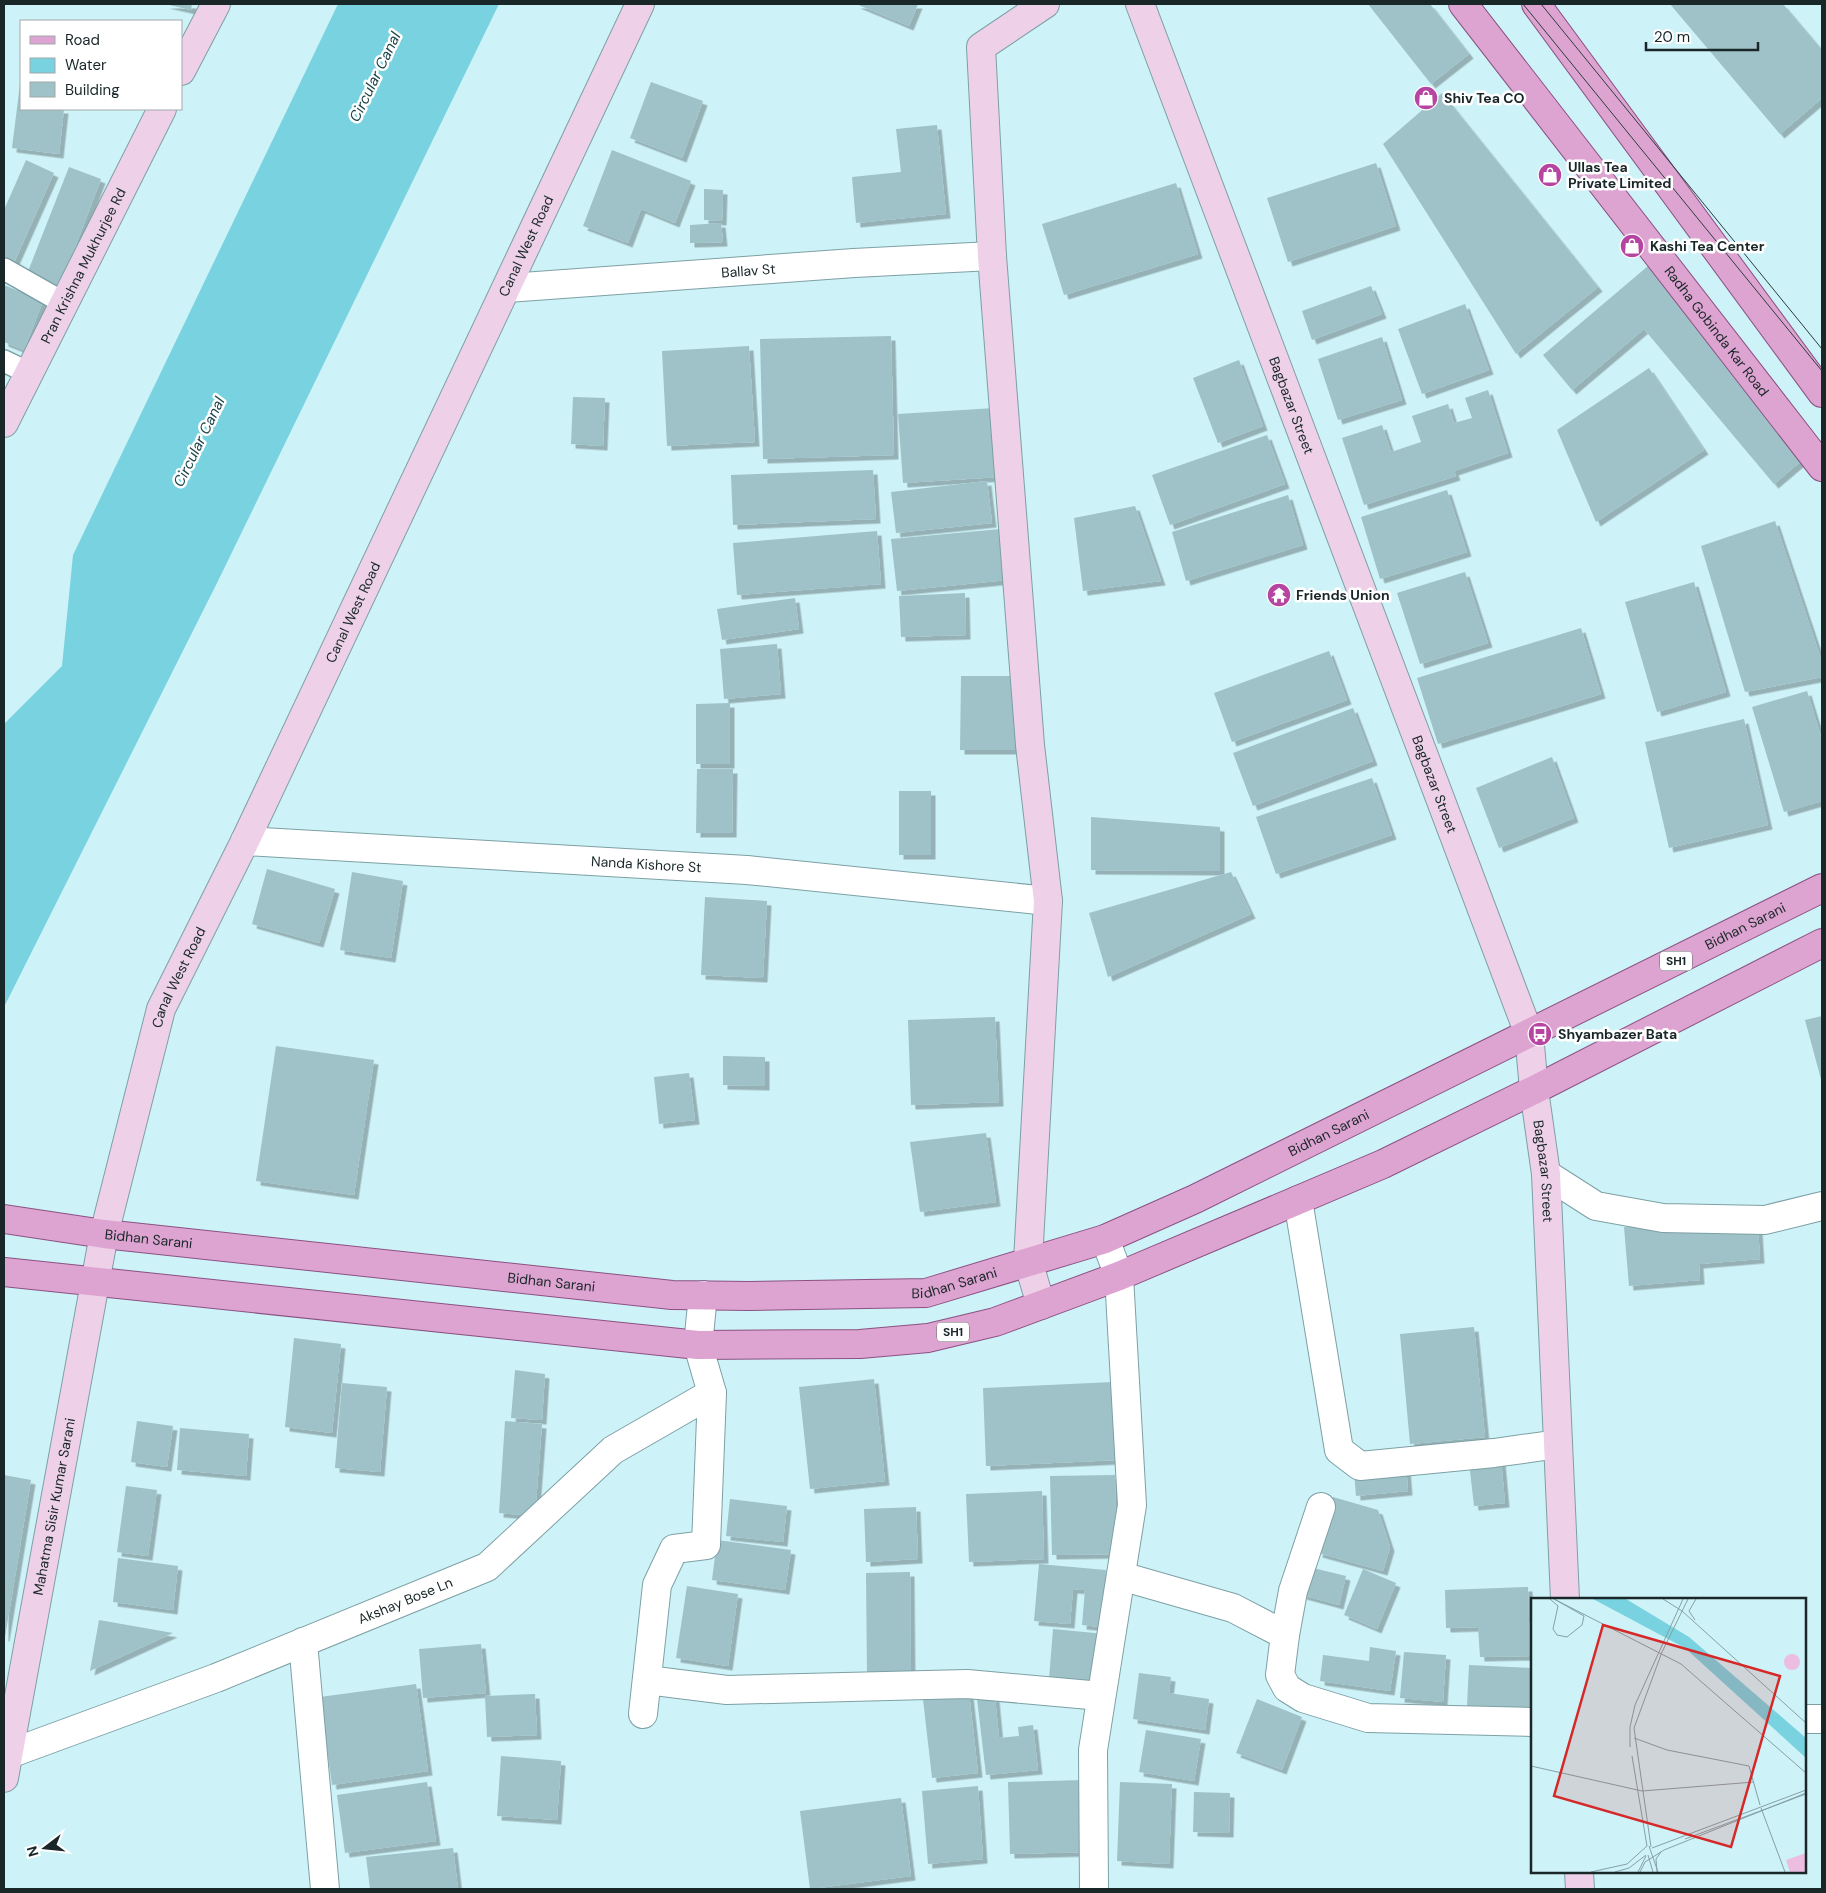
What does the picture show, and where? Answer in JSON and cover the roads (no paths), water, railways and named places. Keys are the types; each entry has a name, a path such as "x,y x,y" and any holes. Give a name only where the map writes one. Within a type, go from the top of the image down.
{"main road":[{"name":"Radha Gobinda Kar Road","path":"1463,4 1822,468"},
{"path":"1536,4 1822,393"},
{"name":"Bidhan Sarani","path":"4,1219 104,1234 662,1294 926,1293 1105,1238 1195,1199 1822,888"},
{"name":"SH1","path":"4,1272 698,1345 860,1344 928,1338 995,1322 1119,1276 1383,1164 1534,1090 1822,943"}],"street":[{"path":"182,69 216,4"},
{"name":"Canal West Road","path":"104,1234 161,1009 245,842 640,4"},
{"path":"1040,1305 1028,1261 1048,902 1030,745 992,256 981,47 1045,4"},
{"name":"Bagbazar Street","path":"1140,4 1529,1034 1534,1090 1546,1174 1565,1598"},
{"name":"Pran Krishna Mukhurjee Rd","path":"4,423 161,110"},
{"name":"Ballav St","path":"507,288 854,262 992,256"},
{"name":"Nanda Kishore St","path":"245,842 748,870 1048,902"},
{"path":"1546,1174 1596,1206 1663,1218 1765,1220 1822,1206"},
{"path":"1298,1200 1339,1450 1360,1466 1494,1453 1558,1444"},
{"name":"Mahatma Sisir Kumar Sarani","path":"6,1766 104,1234"},
{"path":"1094,1889 1092,1750 1132,1506 1119,1276 1105,1238"},
{"path":"643,1714 657,1585 674,1549 706,1545 712,1393 698,1345 703,1295"},
{"name":"Akshay Bose Ln","path":"6,1766 487,1567 613,1450 712,1393"},
{"path":"1321,1507 1293,1591 1280,1675 1288,1688 1303,1698 1368,1718 1531,1722"},
{"path":"1121,1576 1233,1608 1285,1635"},
{"path":"303,1642 325,1889"},
{"path":"647,1680 727,1690 967,1684 1101,1696"},
{"path":"1806,1719 1822,1719"},
{"path":"1579,1873 1580,1889"}],"lane":[{"path":"4,269 64,303"},
{"path":"4,361 29,373"}],"water":[{"name":"Circular Canal","path":"338,4 499,4 217,583 4,1007 4,724 62,666 73,555"}],"tram line":[{"path":"1523,4 1822,371"},
{"path":"1541,4 1822,349"}],"place":[{"name":"Shiv Tea CO","path":"1426,98"},
{"name":"Ullas Tea Private Limited","path":"1550,175"},
{"name":"Kashi Tea Center","path":"1632,246"},
{"name":"Friends Union","path":"1279,595"},
{"name":"Shyambazer Bata","path":"1540,1034"}]}
